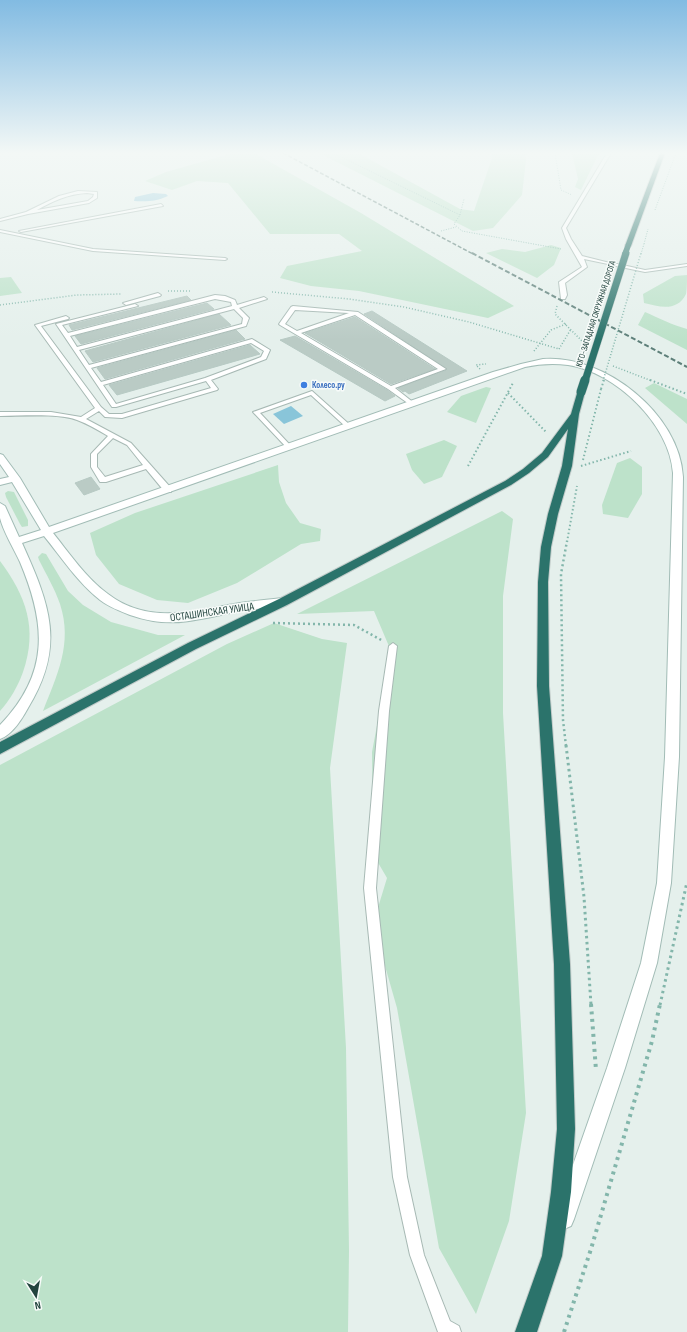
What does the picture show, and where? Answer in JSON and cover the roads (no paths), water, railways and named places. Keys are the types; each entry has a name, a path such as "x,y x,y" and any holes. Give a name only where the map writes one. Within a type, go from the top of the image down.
{"highway":[{"name":"ЮГО-ЗАПАДНАЯ ОКРУЖНАЯ ДОРОГА","path":"575,414 628,246 640,215"},
{"path":"526,1332 552,1256 561,1192 566,1129 562,964 543,686 543,582 546,548 553,514 567,466 575,414"},
{"path":"0,748 192,646 283,602 508,483 526,471 545,455 575,414"}],"street":[{"path":"15,542 168,490 411,403 528,364 552,361 574,364 599,374 626,391 655,419 667,434 674,450 678,465 672,757 664,883 648,963 616,1068 552,1256"},
{"name":"ОСТАШИНСКАЯ УЛИЦА","path":"0,457 15,478 47,532 90,585 105,598 132,612 147,616 173,619 210,614 235,608 283,602"},
{"path":"0,482 15,478"},
{"path":"0,506 34,585 42,606 45,621 44,652 35,682 17,715 0,734"}],"lane":[{"path":"0,220 17,215"},
{"path":"15,232 106,215"},
{"path":"563,298 562,282 585,267 582,257 566,238 564,228 572,215"},
{"path":"0,231 35,236 63,246 94,250 225,259"},
{"path":"582,257 608,263"},
{"path":"618,265 645,271 687,265"},
{"path":"158,295 38,325 99,408 107,416 122,416 215,389 207,379"},
{"path":"66,335 215,297 233,301 235,307 246,318 244,325 88,367"},
{"path":"76,349 264,299"},
{"path":"99,384 252,341 267,350 264,358 207,379 114,406 99,384 76,349 66,335 59,324 135,306"},
{"path":"390,388 443,369 356,313 293,308 282,324 390,388 411,403"},
{"path":"296,333 356,313"},
{"path":"289,446 256,412 312,394 348,426"},
{"path":"81,420 99,408"},
{"path":"0,414 52,414 81,420 129,444 168,490"},
{"path":"112,435 94,454 94,466 103,480 148,466"},
{"path":"393,646 384,711 370,888 400,1177 417,1255 446,1330"}],"water":[{"path":"291,406 303,416 284,424 273,414"}],"railway":[{"path":"400,215 473,254"},
{"path":"472,253 687,367"}],"place":[{"name":"Колесо.ру","path":"304,385"}]}
